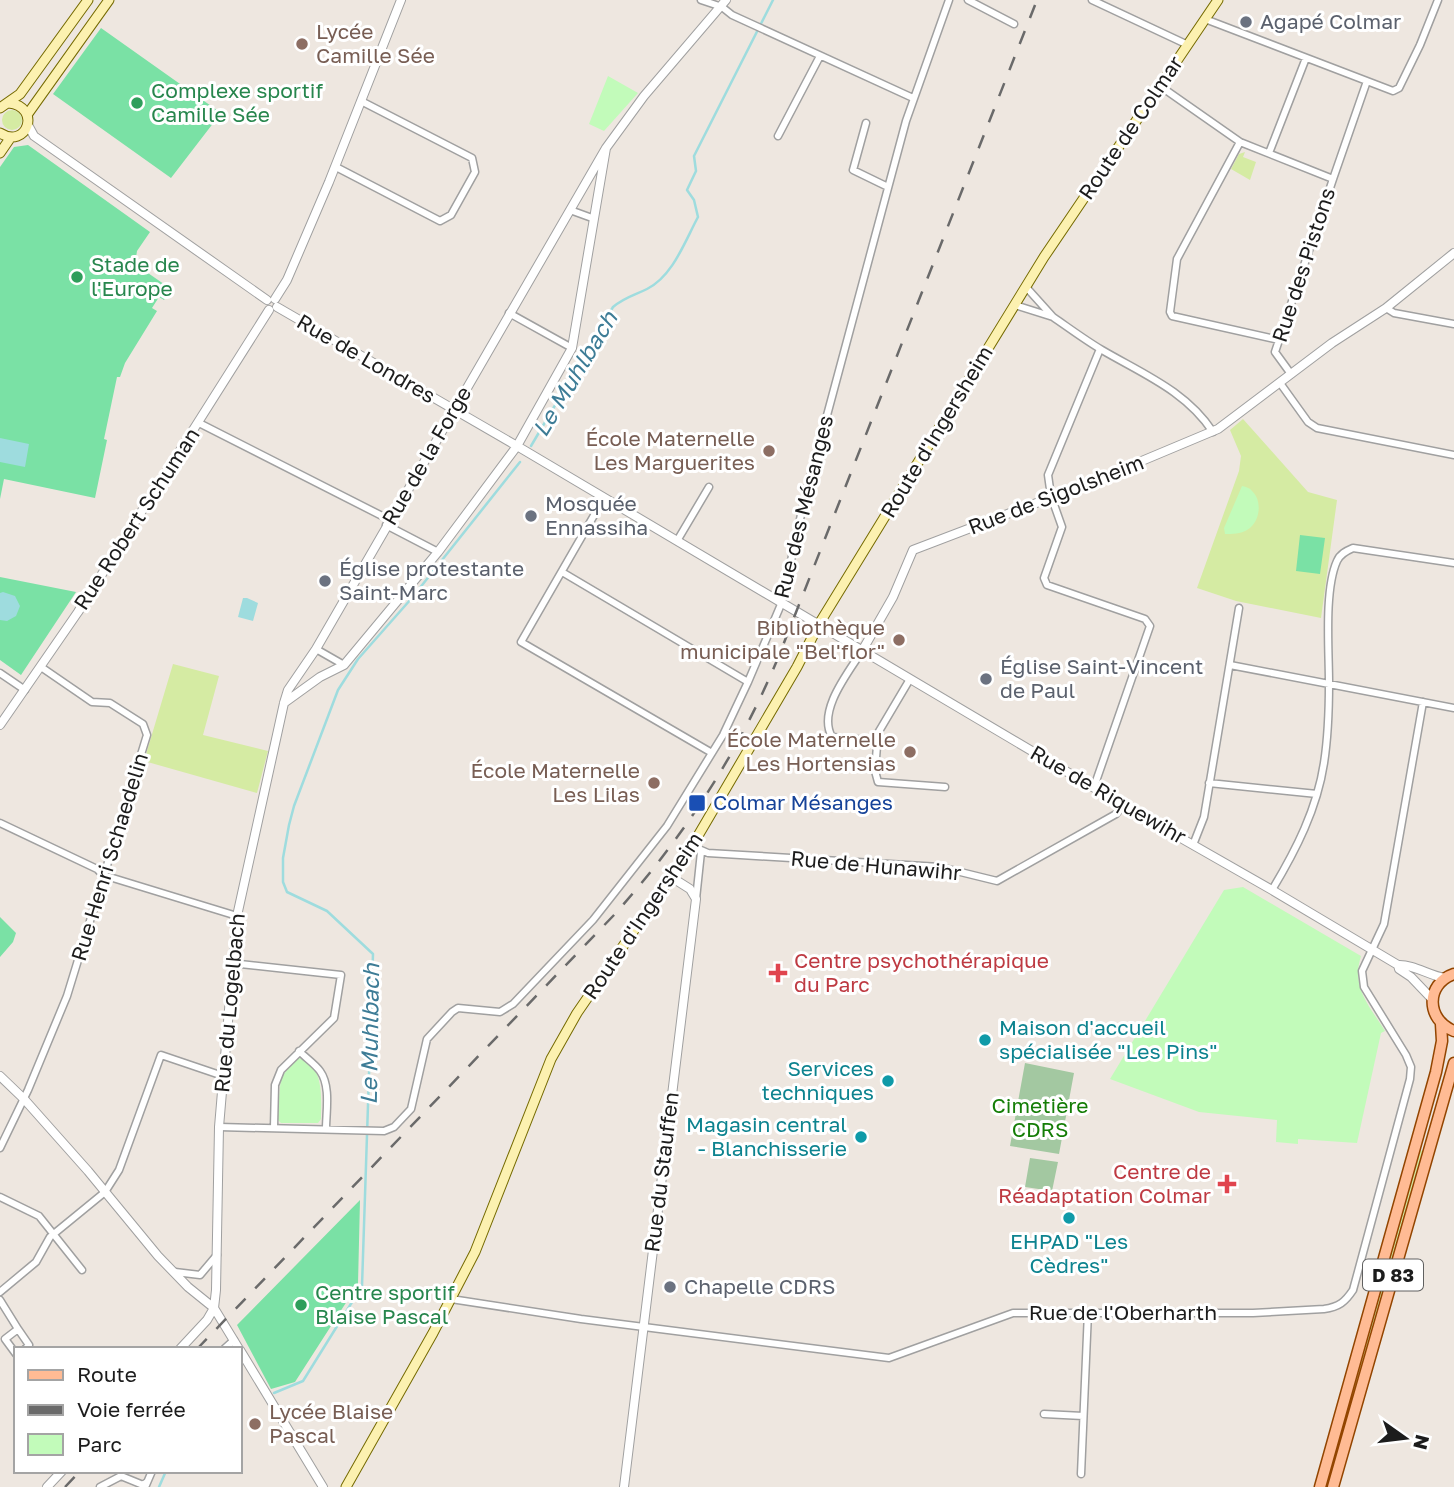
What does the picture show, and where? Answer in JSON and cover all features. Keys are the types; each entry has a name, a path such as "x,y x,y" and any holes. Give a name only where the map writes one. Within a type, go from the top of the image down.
{"main road":[{"path":"4,105 20,94 88,0"},
{"path":"0,153 11,137 25,129 27,115 106,0"},
{"name":"Route de Colmar","path":"1044,257 1218,0"},
{"path":"4,105 21,107 27,115"},
{"path":"0,133 11,137"},
{"name":"Route d'Ingersheim","path":"346,1487 450,1299 489,1221 551,1059 577,1013 692,846 797,667 819,624 1044,257"},
{"path":"1451,974 1438,984 1432,999 1435,1016 1441,1024 1454,1031"},
{"name":"D 83","path":"1320,1487 1436,1072 1441,1052 1441,1024"},
{"name":"D 83","path":"1333,1487 1454,1063"}],"street":[{"name":"Rue Robert Schuman","path":"0,725 41,667 199,423 287,280 336,167 401,0"},
{"path":"701,0 724,3 732,15 913,98"},
{"name":"Rue des Mésanges","path":"326,1129 384,1131 394,1127 413,1104 426,1043 430,1036 458,1008 500,1012 513,1004 593,920 635,868 667,826 712,753 748,682 782,602 801,513 888,187 913,98 949,0"},
{"path":"968,0 1014,24"},
{"path":"1092,0 1188,45"},
{"path":"1205,19 1392,91 1399,88 1420,46 1438,0"},
{"path":"284,703 320,677 344,665 438,552 517,446 572,348 606,148 645,96 724,3"},
{"path":"778,136 820,55"},
{"path":"1269,153 1306,58"},
{"path":"1334,179 1367,81"},
{"name":"Rue des Pistons","path":"1160,86 1240,142 1334,179 1275,352 1291,374"},
{"path":"336,167 440,221 451,215 475,172 472,158 361,101"},
{"path":"866,123 853,170 888,187"},
{"name":"Rue de Londres","path":"25,129 272,304 604,498"},
{"path":"1240,142 1177,259 1170,312 1172,316 1279,340"},
{"name":"Rue de la Forge","path":"284,703 288,690 316,649 606,148"},
{"path":"570,210 592,218"},
{"name":"Rue de Sigolsheim","path":"862,651 893,597 913,550 1213,432 1332,343 1386,308 1454,253"},
{"path":"1026,287 1053,317 1100,349 1174,390 1202,416 1213,432"},
{"path":"1014,305 1053,317"},
{"path":"1386,308 1394,313 1454,324"},
{"path":"509,313 572,348"},
{"path":"1094,787 1150,626 1145,619 1048,585 1044,578 1062,527 1051,496 1048,475 1100,349"},
{"path":"1280,383 1308,422 1317,428 1454,455"},
{"path":"199,423 319,484 438,552"},
{"path":"677,541 709,487"},
{"path":"604,498 521,642 712,753"},
{"name":"Rue de Riquewihr","path":"604,498 1398,965 1451,974"},
{"path":"1272,890 1303,834 1324,763 1329,685 1330,600 1336,563 1340,555 1353,548 1454,563"},
{"path":"562,572 748,682"},
{"path":"1193,845 1204,817 1239,608"},
{"path":"316,649 344,665"},
{"path":"862,651 836,694 829,714 828,729 832,737 878,741"},
{"path":"1230,665 1454,708"},
{"name":"Rue Henri Schaedelin","path":"0,1148 24,1099 67,996 147,735 143,724 110,703 92,702 41,667"},
{"path":"0,673 25,691"},
{"path":"910,679 878,733 875,771 878,782 945,787"},
{"name":"Rue de l'Oberharth","path":"450,1299 581,1320 889,1358 1013,1313 1297,1311 1335,1308 1347,1299 1353,1290 1410,1079 1406,1055 1364,987 1363,971 1384,924 1423,702"},
{"name":"Rue du Logelbach","path":"214,1308 219,1253 219,1127 231,963 237,916 284,703"},
{"path":"1209,783 1317,794"},
{"name":"Rue de Hunawihr","path":"692,846 701,852 940,867 998,881 1116,814 1123,805"},
{"path":"0,823 97,869 103,875 237,916"},
{"name":"Rue du Stauffen","path":"624,1487 701,852"},
{"path":"671,877 690,889 696,899"},
{"path":"231,963 341,975 334,1018 281,1070 275,1085 274,1127"},
{"name":"Rue de Riquewihr","path":"1398,965 1399,969 1411,977 1432,999"},
{"path":"219,1127 326,1129 326,1090 323,1077 318,1068 299,1051"},
{"path":"0,1292 36,1262 54,1233 105,1192 119,1170 161,1055 223,1076"},
{"path":"0,1076 24,1099 172,1272 214,1308 238,1347"},
{"path":"0,1197 39,1216 82,1270"},
{"path":"172,1272 200,1275 219,1253"},
{"path":"0,1300 29,1345 27,1347"},
{"path":"182,1347 207,1320 214,1308"},
{"path":"1081,1474 1088,1312"},
{"path":"14,1351 5,1339 19,1329"},
{"path":"226,1347 234,1340"},
{"path":"242,1354 323,1487"},
{"path":"1044,1414 1083,1416"},
{"path":"47,1487 60,1473"},
{"path":"100,1487 121,1476 146,1485"}],"green space":[{"name":"Complexe sportif Camille Sée","path":"101,28 221,113 171,178 53,94"},
{"path":"608,76 638,93 604,131 589,124"},
{"path":"8,110 16,110 22,120 16,130 8,130 2,124 2,116"},
{"name":"Stade de l'Europe","path":"28,145 150,232 137,251 135,264 171,289 164,300 159,297 152,308 157,311 125,363 120,377 117,377 95,498 4,479 0,499 0,167 14,147"},
{"path":"1245,152 1243,157 1256,162 1250,180 1231,169 1239,154"},
{"path":"1243,419 1308,492 1337,500 1321,618 1236,601 1197,588 1239,471 1241,456 1230,430"},
{"path":"1242,486 1250,489 1258,500 1257,517 1245,531 1225,534 1224,528"},
{"path":"1300,535 1325,538 1320,574 1296,571"},
{"path":"0,577 76,592 21,675 0,660"},
{"path":"173,664 219,676 203,735 268,751 257,793 144,761"},
{"path":"1243,887 1361,956 1358,978 1360,987 1385,1031 1381,1033 1357,1143 1298,1139 1298,1144 1276,1142 1277,1120 1199,1112 1110,1079 1224,890"},
{"path":"0,917 16,933 13,942 0,957"},
{"path":"298,1058 313,1067 320,1083 321,1119 318,1123 281,1123 277,1119 281,1077"},
{"name":"Cimetière CDRS","path":"1025,1063 1074,1073 1059,1154 1010,1146"},
{"path":"1420,1150 1423,1151 1330,1487 1324,1487"},
{"name":"Cimetière CDRS","path":"1030,1158 1058,1162 1052,1191 1025,1187"},
{"name":"Centre sportif Blaise Pascal","path":"360,1200 358,1284 295,1382 271,1389 237,1325"}],"water":[{"path":"0,438 29,444 25,467 0,462"},
{"path":"0,593 15,596 20,606 16,616 7,621 0,620"},
{"path":"243,598 258,603 253,621 238,617"}],"waterway":[{"name":"Le Muhlbach","path":"531,446 613,307 656,283 671,267 683,247 698,217 694,200 687,190 696,171 694,156 773,0"},
{"name":"Le Muhlbach","path":"274,1393 303,1381 362,1286 373,954 327,911 287,892 283,882 283,858 294,806 338,690 358,659 411,599 520,462"},
{"name":"Le Muhlbach","path":"159,1487 165,1473"}],"railway":[{"path":"199,1347 614,915 663,856 707,794 745,728 778,658 1037,0"},
{"path":"65,1487 78,1473"}],"place":[{"name":"Agapé Colmar","path":"1246,22"},
{"name":"Lycée Camille Sée","path":"302,44"},
{"name":"Complexe sportif Camille Sée","path":"137,103"},
{"name":"Stade de l'Europe","path":"77,277"},
{"name":"École Maternelle Les Marguerites","path":"769,451"},
{"name":"Mosquée Ennassiha","path":"531,516"},
{"name":"Église protestante Saint-Marc","path":"325,581"},
{"name":"Bibliothèque municipale \"Bel'flor\"","path":"899,640"},
{"name":"Église Saint-Vincent de Paul","path":"986,679"},
{"name":"École Maternelle Les Hortensias","path":"910,752"},
{"name":"École Maternelle Les Lilas","path":"654,783"},
{"name":"Colmar Mésanges","path":"697,803"},
{"name":"Centre psychothérapique du Parc","path":"778,973"},
{"name":"Maison d'accueil spécialisée \"Les Pins\"","path":"985,1040"},
{"name":"Services techniques","path":"888,1081"},
{"name":"Magasin central - Blanchisserie","path":"861,1137"},
{"name":"Centre de Réadaptation Colmar","path":"1227,1184"},
{"name":"EHPAD \"Les Cèdres\"","path":"1069,1218"},
{"name":"Chapelle CDRS","path":"670,1287"},
{"name":"Centre sportif Blaise Pascal","path":"301,1305"},
{"name":"Lycée Blaise Pascal","path":"255,1424"}]}
